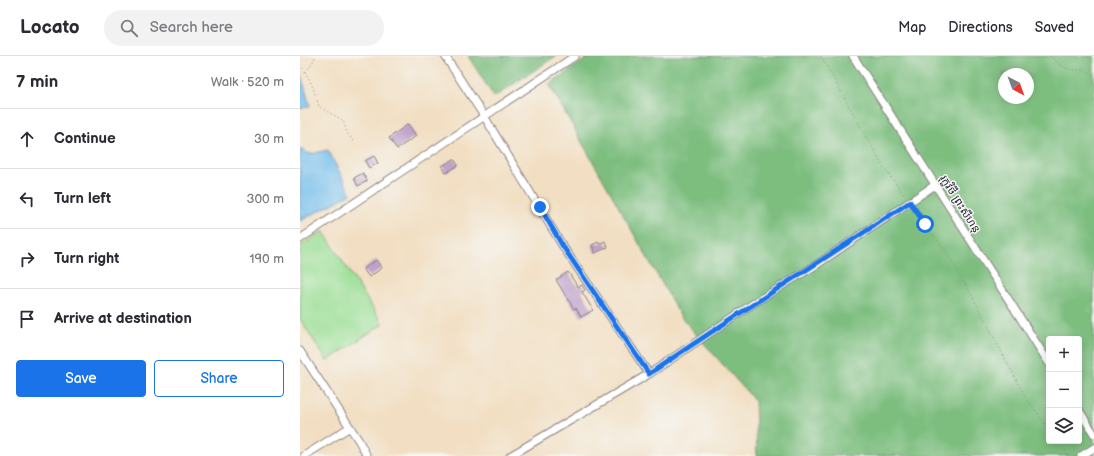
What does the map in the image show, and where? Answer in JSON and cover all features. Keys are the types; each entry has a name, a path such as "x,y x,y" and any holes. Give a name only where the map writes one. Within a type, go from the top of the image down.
{"street":[{"path":"445,56 484,116 562,245 649,374"},
{"path":"300,239 575,56"},
{"name":"រុក្ខវិថី ព្រះសីហនុ","path":"853,56 1046,358"},
{"path":"510,456 649,374 757,301 816,265 935,185"},
{"path":"300,351 350,427 367,456"},
{"path":"1082,415 1094,434"},
{"path":"304,456 350,427"},
{"path":"1081,456 1094,448"}],"path":[{"path":"306,73 315,56"},
{"path":"821,56 882,165 946,252 972,296 1026,398 1046,425"},
{"path":"1050,56 1066,68 1082,70 1091,73 1094,76"},
{"path":"300,65 306,73 319,107 340,119 344,123 347,133 353,141"},
{"path":"1060,444 1069,456"}],"green space":[{"path":"468,56 556,56 494,97"},
{"path":"591,56 1094,56 1094,456 757,456 755,401 681,317 549,84"},
{"path":"323,231 383,324 327,361 300,319 300,246"}],"water":[{"path":"300,71 310,106 300,109"},
{"path":"300,149 310,154 328,150 351,194 300,221"}],"building":[{"path":"408,124 416,136 397,149 389,138"},
{"path":"374,156 378,163 369,168 365,161"},
{"path":"454,159 458,165 446,173 442,166"},
{"path":"363,173 367,181 358,186 354,178"},
{"path":"605,241 608,247 595,253 592,245"},
{"path":"376,260 382,268 369,277 363,269"},
{"path":"568,272 578,287 582,285 585,290 582,292 593,310 581,317 576,308 574,309 556,280"}],"route":[{"path":"540,207 562,245 649,374 757,301 816,265 910,202 925,224"}]}
